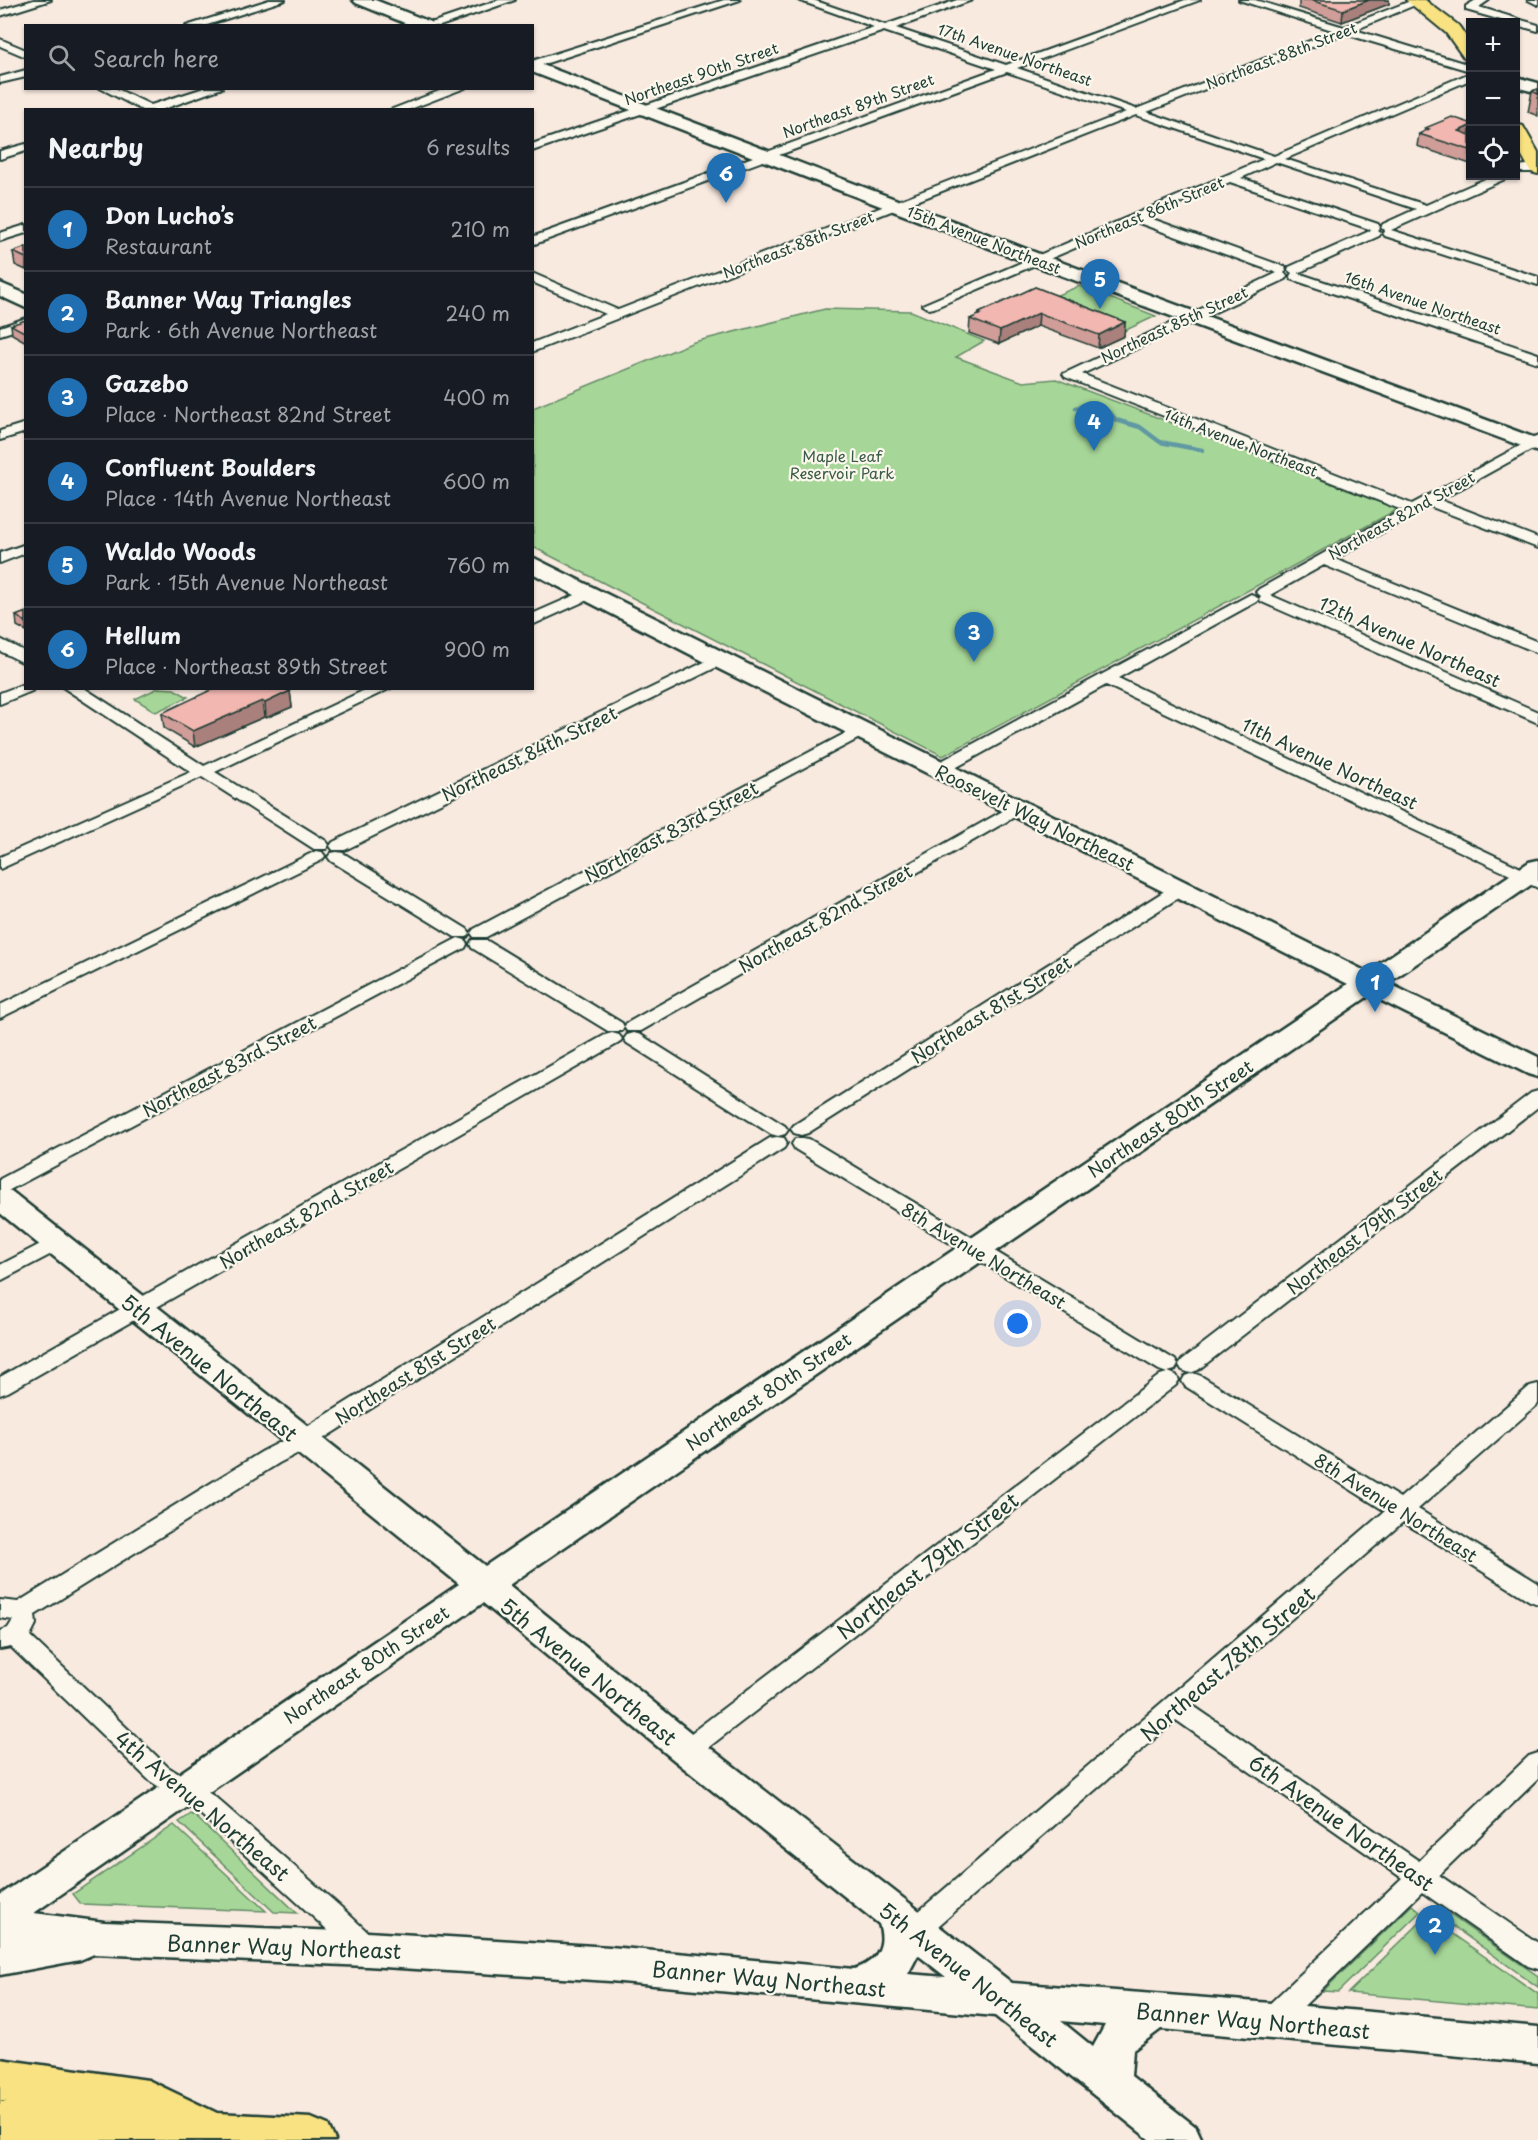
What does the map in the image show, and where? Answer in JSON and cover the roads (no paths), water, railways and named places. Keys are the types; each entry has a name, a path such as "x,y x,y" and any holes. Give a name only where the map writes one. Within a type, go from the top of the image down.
{"highway":[{"path":"0,2080 148,2101 210,2134"},
{"path":"0,2123 311,2140"}],"main road":[{"path":"1418,1 1452,30 1466,49"},
{"path":"1520,137 1535,159"}],"street":[{"path":"0,13 46,0"},
{"path":"198,24 280,0"},
{"path":"361,0 422,24"},
{"path":"433,24 510,0"},
{"path":"534,65 735,0"},
{"name":"17th Avenue Northeast","path":"803,0 1427,209"},
{"name":"Northeast 90th Street","path":"534,147 967,0"},
{"name":"Northeast 89th Street","path":"534,240 1195,0"},
{"path":"1244,0 1466,67"},
{"path":"1484,0 1470,6 1476,11 1538,28"},
{"path":"1533,0 1538,2"},
{"name":"Northeast 88th Street","path":"534,347 1418,1"},
{"path":"0,42 24,53"},
{"name":"15th Avenue Northeast","path":"534,67 1037,260 1536,443"},
{"path":"0,80 24,74"},
{"name":"Northeast 86th Street","path":"929,305 1466,78"},
{"path":"1520,83 1538,88"},
{"path":"109,90 148,108"},
{"path":"153,108 211,90"},
{"path":"401,108 454,90"},
{"path":"0,155 24,148"},
{"path":"1520,166 1535,159"},
{"path":"1230,178 1538,281"},
{"path":"1137,218 1280,273 1295,273 1381,230 1492,180"},
{"path":"0,237 24,230"},
{"name":"Northeast 85th Street","path":"1070,374 1280,273"},
{"name":"16th Avenue Northeast","path":"1295,273 1538,359"},
{"path":"534,278 619,315"},
{"path":"0,289 24,301"},
{"path":"0,331 24,323"},
{"name":"14th Avenue Northeast","path":"1070,374 1413,509"},
{"path":"0,436 24,428"},
{"name":"Northeast 82nd Street","path":"940,769 1105,678 1261,597 1322,559 1536,443"},
{"path":"1428,501 1538,543"},
{"path":"0,558 24,549"},
{"path":"1322,559 1538,648"},
{"name":"Roosevelt Way Northeast","path":"534,565 719,660 1538,1068"},
{"path":"534,619 590,594"},
{"name":"12th Avenue Northeast","path":"1261,597 1538,718"},
{"path":"0,644 24,658"},
{"name":"Northeast 84th Street","path":"338,851 719,660"},
{"name":"11th Avenue Northeast","path":"1105,678 1533,876"},
{"path":"0,699 24,689"},
{"path":"75,690 203,772 318,851 326,859 338,851 459,938 469,931 778,1136 789,1147 802,1137"},
{"path":"0,864 379,690"},
{"name":"Northeast 83rd Street","path":"479,939 861,730"},
{"name":"Northeast 82nd Street","path":"0,1388 1017,808"},
{"path":"0,1012 318,851"},
{"name":"Northeast 80th Street","path":"0,1917 31,1893 483,1584 1368,983 1533,876"},
{"name":"Northeast 81st Street","path":"802,1137 1180,889"},
{"name":"Northeast 83rd Street","path":"0,1188 459,938"},
{"name":"Northeast 79th Street","path":"1192,1373 1538,1097"},
{"name":"Northeast 81st Street","path":"9,1624 271,1457 302,1441 778,1136"},
{"name":"8th Avenue Northeast","path":"802,1137 1168,1372"},
{"name":"5th Avenue Northeast","path":"0,1198 687,1750 1181,2140"},
{"path":"0,1274 56,1243"},
{"path":"1168,1372 1184,1384 1192,1373"},
{"name":"Northeast 79th Street","path":"687,1750 1168,1372"},
{"name":"8th Avenue Northeast","path":"1192,1373 1538,1595"},
{"name":"Northeast 78th Street","path":"904,1923 1176,1707 1538,1392"},
{"name":"4th Avenue Northeast","path":"9,1624 156,1771 206,1804 367,1949"},
{"name":"6th Avenue Northeast","path":"1176,1707 1538,1958"},
{"path":"1272,2020 1538,1763"},
{"path":"857,1985 875,1980 893,1964 902,1943 904,1923"},
{"name":"Banner Way Northeast","path":"0,1925 104,1939 367,1949 610,1964 1538,2045"},
{"path":"0,1958 104,1939"},
{"path":"1111,2085 1110,2055 1113,2045 1126,2029 1155,2012"}],"waterway":[{"path":"1076,408 1089,404 1111,414 1116,420 1140,427 1160,442 1202,450"}],"place":[{"name":"Hellum","path":"726,203"},
{"name":"Waldo Woods","path":"1100,309"},
{"name":"Confluent Boulders","path":"1094,451"},
{"name":"Gazebo","path":"974,662"},
{"name":"Don Lucho’s","path":"1375,1012"},
{"name":"Banner Way Triangles","path":"1435,1955"}],"park label":[{"name":"Maple Leaf Reservoir Park","path":"842,464"}]}
